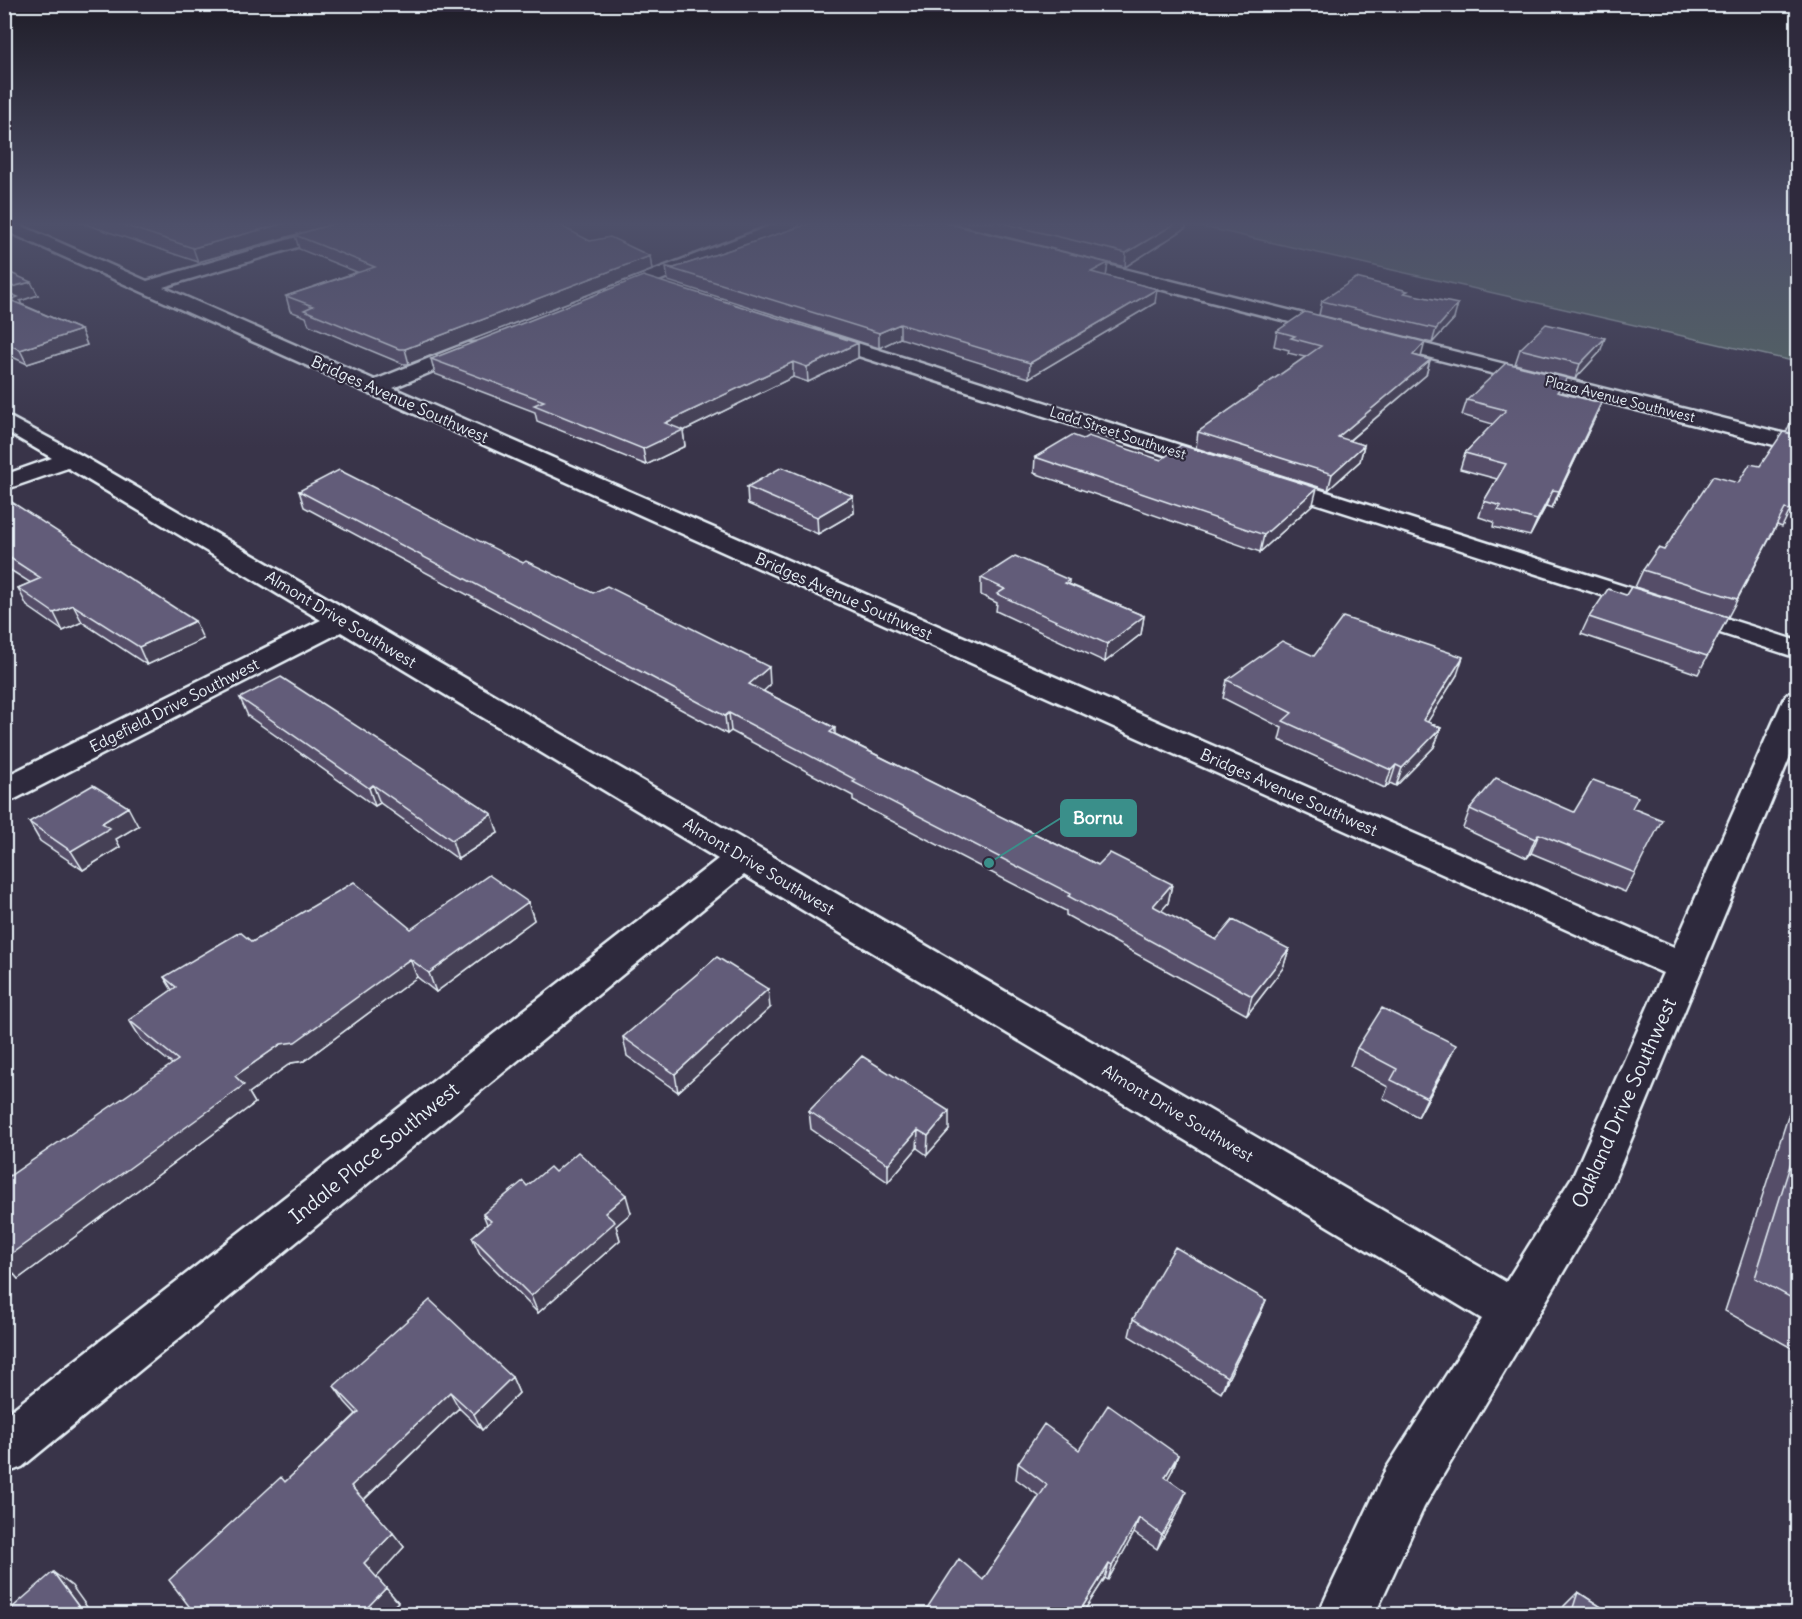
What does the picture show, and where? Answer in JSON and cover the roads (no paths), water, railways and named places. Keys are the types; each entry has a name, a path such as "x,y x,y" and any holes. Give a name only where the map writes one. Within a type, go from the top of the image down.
{"street":[{"name":"Bridges Avenue Southwest","path":"169,298 1684,967"},
{"path":"592,301 601,298"},
{"name":"Plaza Avenue Southwest","path":"1219,298 1797,444"},
{"name":"Ladd Street Southwest","path":"792,328 1233,470"},
{"path":"375,388 489,341"},
{"name":"Almont Drive Southwest","path":"4,420 1514,1312"},
{"path":"4,483 71,459"},
{"path":"1256,477 1797,650"},
{"name":"Edgefield Drive Southwest","path":"4,791 343,620"},
{"name":"Oakland Drive Southwest","path":"1346,1614 1405,1488 1591,1186 1797,700"},
{"name":"Indale Place Southwest","path":"4,1449 744,857"}],"place":[{"name":"Bornu","path":"989,863"}]}
